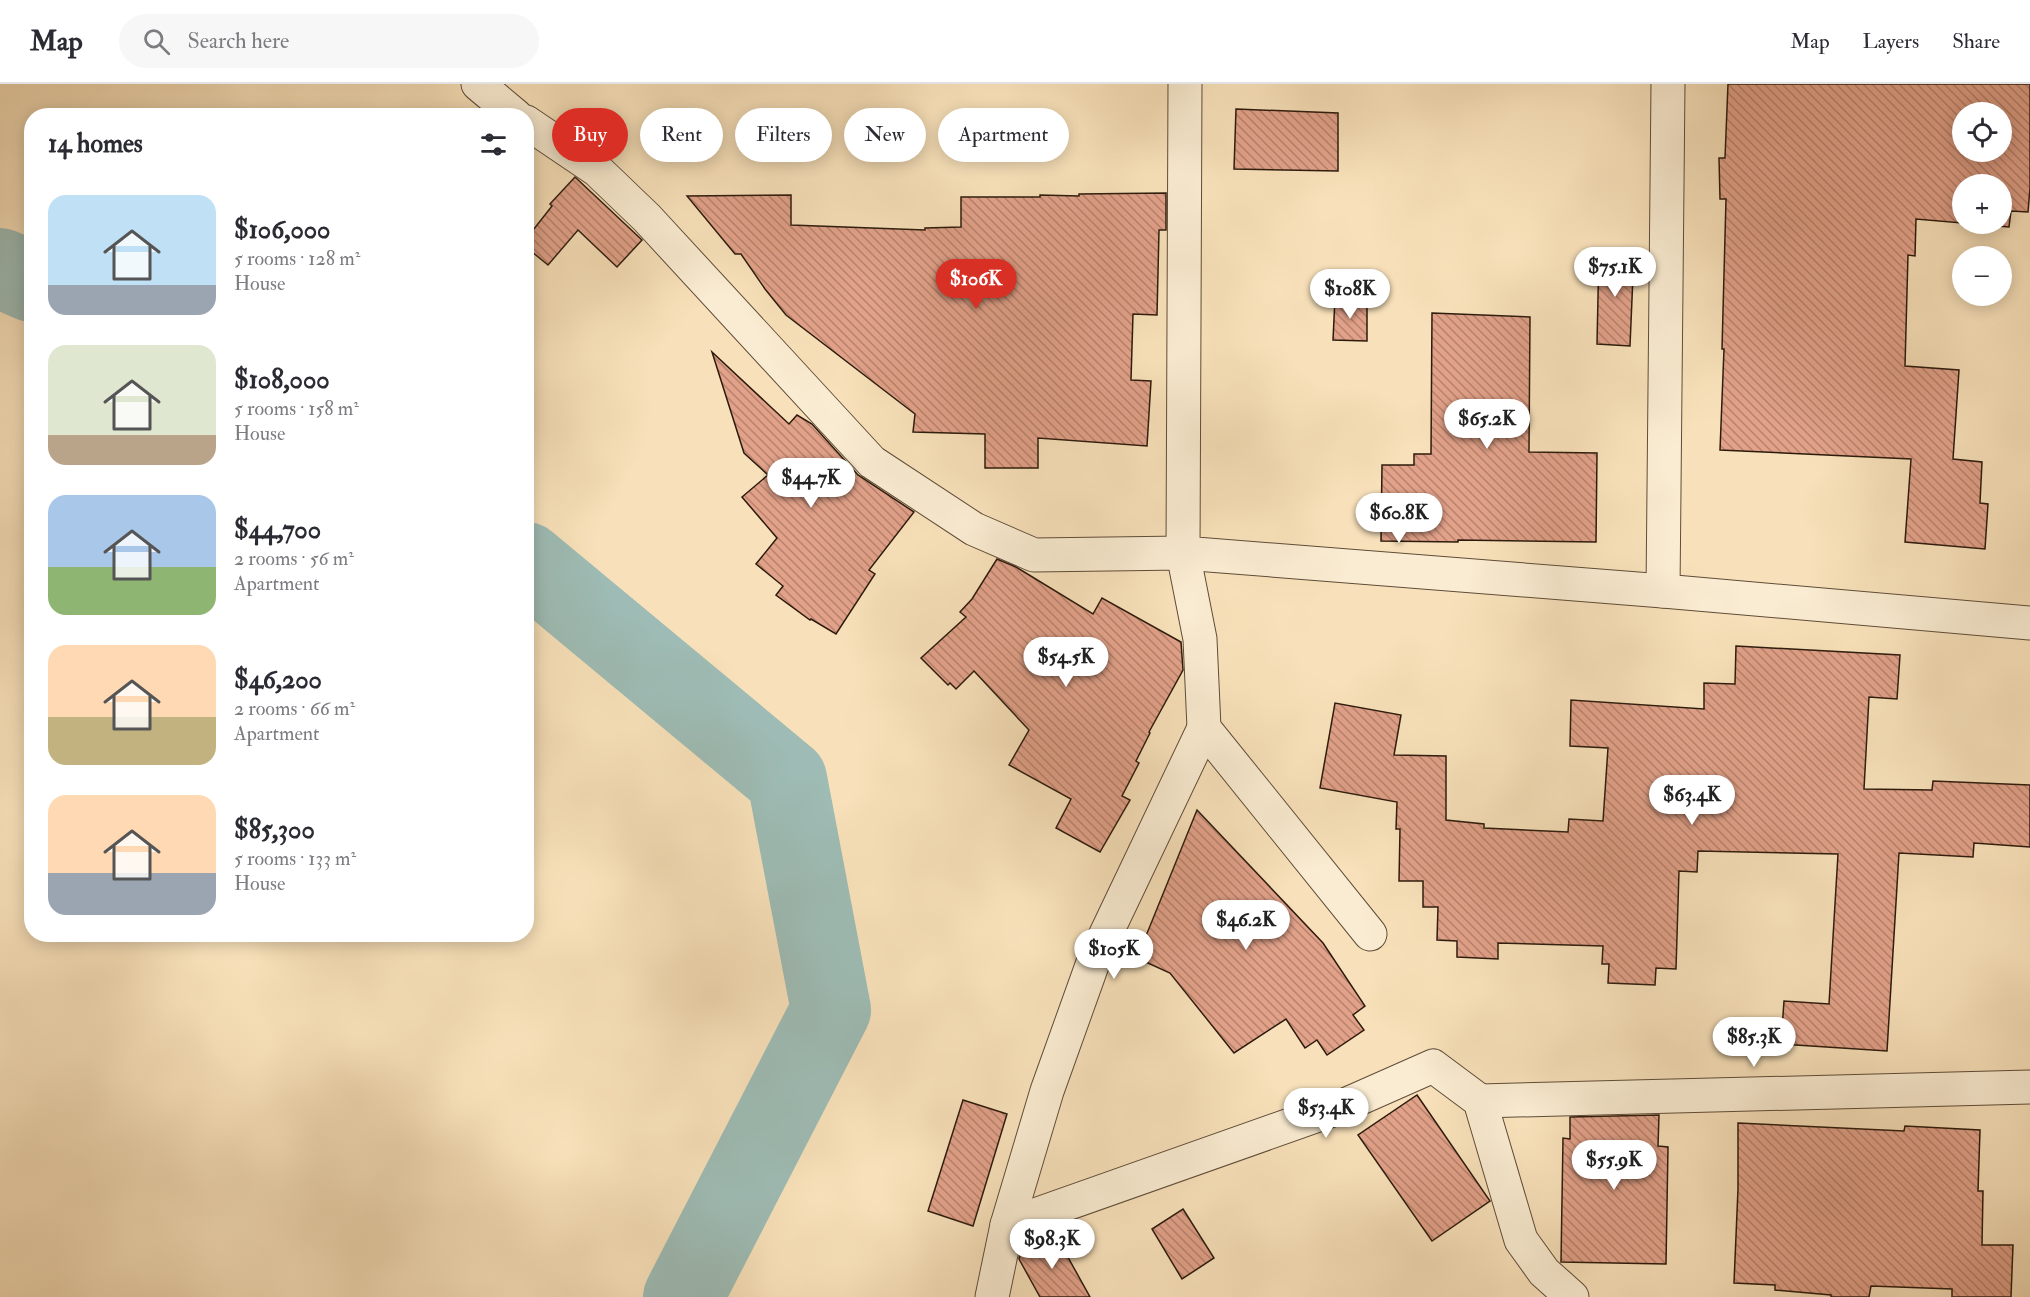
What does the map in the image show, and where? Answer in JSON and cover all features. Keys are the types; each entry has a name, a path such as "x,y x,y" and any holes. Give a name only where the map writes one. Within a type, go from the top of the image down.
{"street":[{"path":"478,84 506,108"},
{"path":"992,1297 1007,1225 1047,1091 1095,957 1204,728 1200,639 1183,553 1185,84"},
{"path":"1663,591 1668,84"},
{"path":"534,127 597,170 647,218 872,462 974,529 1034,555 1183,553 2030,623"},
{"path":"1204,728 1370,934"},
{"path":"1007,1225 1338,1108 1433,1066 1480,1101 1521,1240 1544,1272 1572,1297"},
{"path":"1480,1101 2030,1087"}],"building":[{"path":"1728,84 2030,84 2028,212 2012,211 2012,174 1952,174 1952,222 1916,219 1915,256 1908,255 1905,366 1959,370 1953,459 1982,462 1980,503 1988,504 1985,549 1905,542 1911,459 1720,450 1726,199 1720,199 1719,158 1725,158"},
{"path":"1236,109 1338,113 1338,171 1234,169"},
{"path":"575,177 642,240 617,267 578,230 548,265 534,254 534,229 552,206 550,204"},
{"path":"1166,193 1166,230 1159,230 1157,315 1133,314 1131,380 1151,381 1147,446 1038,438 1038,468 985,468 985,434 913,432 915,414 786,315 741,254 735,254 687,196 791,195 791,225 925,230 925,228 961,227 961,197"},
{"path":"1599,250 1634,252 1630,346 1597,344"},
{"path":"1335,298 1367,300 1367,341 1333,340"},
{"path":"1432,313 1530,317 1529,452 1597,453 1596,542 1381,541 1382,465 1414,465 1414,454 1431,454"},
{"path":"712,352 789,424 797,415 812,424 858,475 914,512 869,570 875,574 836,634 810,620 776,595 783,586 756,564 777,538 742,497 768,475 744,453"},
{"path":"997,559 1016,567 1093,614 1102,598 1181,642 1183,670 1136,761 1139,763 1122,796 1130,800 1100,852 1056,828 1071,799 1009,765 1029,730 974,671 956,689 950,683 948,685 921,658 966,617 960,612 972,599"},
{"path":"1736,646 1900,655 1897,699 1869,697 1864,789 1932,790 1933,781 2030,785 2030,847 1974,843 1973,857 1899,853 1887,1051 1781,1044 1784,1001 1829,1004 1838,854 1698,851 1697,872 1679,871 1676,969 1656,968 1655,985 1608,983 1609,964 1602,964 1603,946 1498,943 1498,959 1457,957 1457,941 1437,940 1438,907 1423,907 1423,881 1399,881 1400,829 1396,829 1397,802 1320,788 1335,703 1401,715 1394,755 1446,756 1446,820 1484,824 1484,828 1568,832 1569,819 1603,821 1608,748 1570,746 1571,700 1704,709 1704,683 1735,684"},
{"path":"1197,810 1323,943 1365,1006 1353,1015 1364,1030 1327,1055 1317,1040 1305,1048 1286,1019 1234,1053 1170,973 1137,958"},
{"path":"1417,1095 1490,1201 1432,1241 1358,1135"},
{"path":"963,1100 1007,1114 973,1226 928,1211"},
{"path":"1659,1115 1658,1146 1668,1147 1666,1264 1561,1262 1563,1138 1570,1139 1570,1117"},
{"path":"1738,1123 1904,1131 1905,1126 1980,1130 1978,1191 1983,1191 1982,1245 2013,1245 2011,1297 1952,1297 1952,1289 1871,1286 1869,1297 1831,1297 1831,1295 1775,1290 1775,1285 1734,1283"},
{"path":"1183,1209 1214,1258 1182,1279 1152,1229"},
{"path":"1054,1232 1090,1297 1040,1297 1019,1259 1021,1250"}],"waterway":[{"path":"0,268 24,278"},
{"path":"534,569 787,779 831,1010 683,1297"}]}
